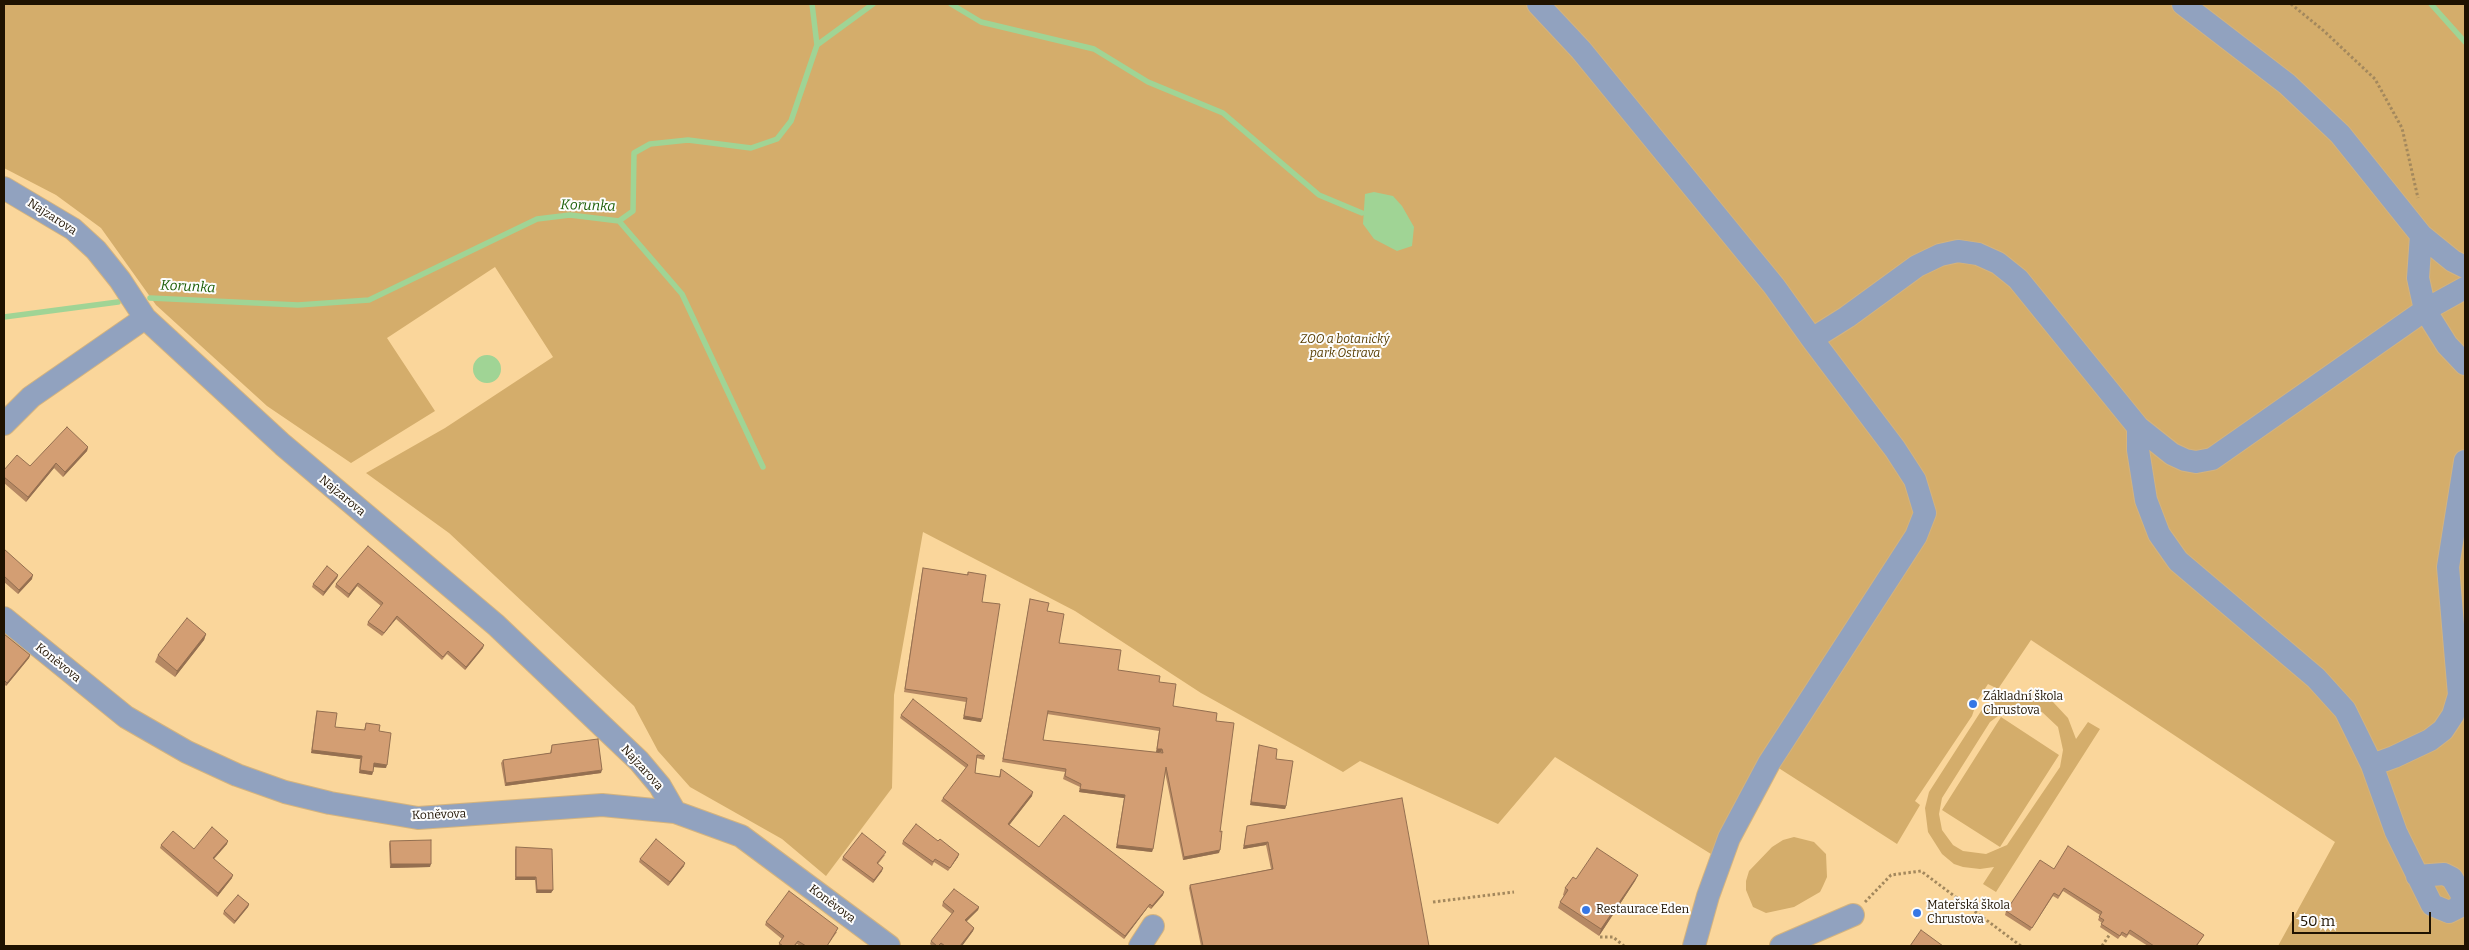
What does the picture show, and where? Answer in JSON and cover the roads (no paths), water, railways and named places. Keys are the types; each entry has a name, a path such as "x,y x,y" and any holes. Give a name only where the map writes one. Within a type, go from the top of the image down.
{"street":[{"path":"1538,4 1581,50 1774,286 1900,457 1915,480 1925,513 1916,536 1760,780 1729,838 1708,896 1694,946"},
{"path":"2184,4 2288,84 2340,134 2421,236 2453,261 2465,267"},
{"name":"Najzarova","path":"4,188 73,229 96,250 120,280 145,318 282,446 496,625 639,761 660,786 675,812"},
{"path":"2421,236 2418,278 2425,310 2447,345 2465,364"},
{"path":"1812,339 1928,259 1958,251 1978,254 1998,263 2018,279 2138,427 2172,454 2185,460 2196,462 2212,458 2425,310 2465,288"},
{"path":"4,424 31,397 145,318"},
{"path":"2138,427 2138,450 2146,500 2158,534 2178,561 2316,678 2345,710 2372,765 2396,832 2417,876"},
{"path":"2372,765 2430,740 2443,730 2453,715 2458,695 2448,567 2465,461"},
{"name":"Koněvova","path":"4,618 126,717 187,752 237,775 285,792 330,803 418,818 602,805 675,812 741,836 889,946"},
{"path":"1781,946 1853,915"},
{"path":"1140,946 1153,926"}],"waterway":[{"path":"812,4 817,45"},
{"name":"Korunka","path":"150,298 298,305 369,300 537,219 570,215 619,221 633,211 634,153 650,144 688,140 751,148 777,139 791,121 817,45 873,4"},
{"path":"951,4 981,22 1094,49 1148,82 1223,113 1319,195 1362,213"},
{"name":"Korunka","path":"2431,4 2465,42"},
{"path":"619,221 682,294 763,467"},
{"name":"Korunka","path":"4,317 118,302"}],"place":[{"name":"Základní škola Chrustova","path":"1973,704"},
{"name":"Restaurace Eden","path":"1586,910"},
{"name":"Mateřská škola Chrustova","path":"1917,913"}],"park label":[{"name":"ZOO a botanický park Ostrava","path":"1345,347"}]}
